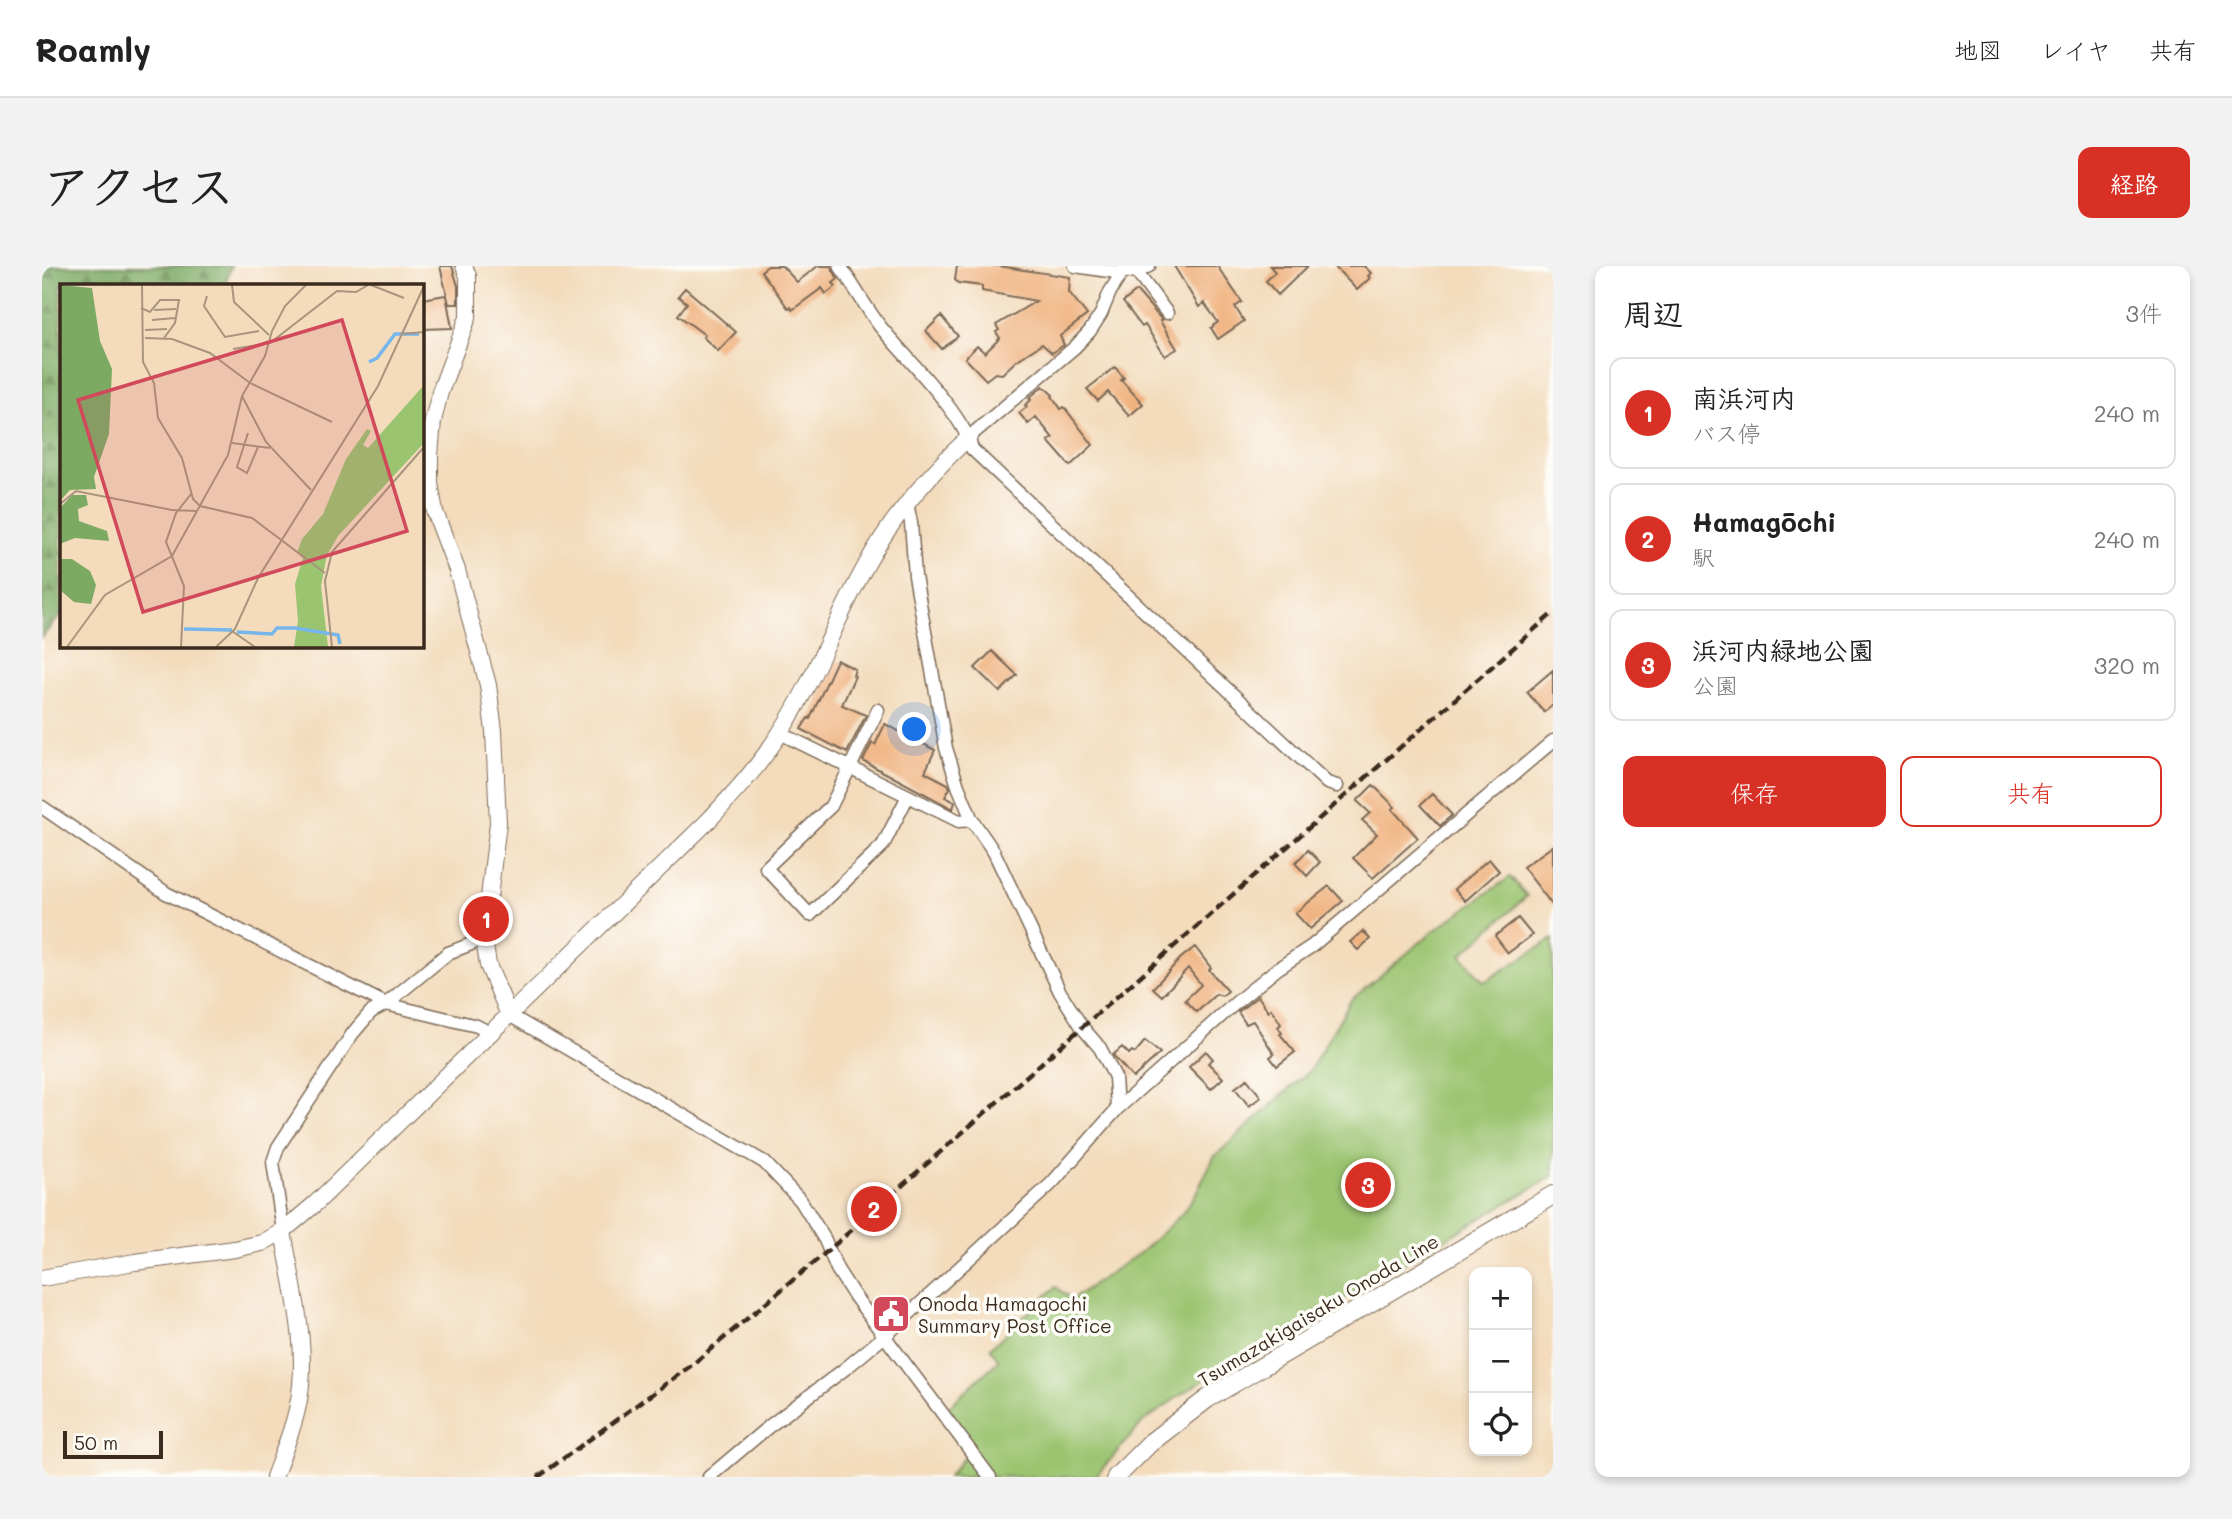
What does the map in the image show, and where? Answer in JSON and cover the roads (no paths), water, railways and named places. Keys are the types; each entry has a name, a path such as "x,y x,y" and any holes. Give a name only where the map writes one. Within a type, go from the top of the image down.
{"main road":[{"name":"Tsumazakigaisaku Onoda Line","path":"1116,1477 1150,1443 1206,1399 1553,1195"}],"street":[{"path":"464,266 468,276 468,317 440,391 433,421 430,483 435,512 457,570 488,685 494,731 498,823 484,939 488,965 509,1015 764,1162 801,1201 853,1294 990,1477"},
{"path":"840,266 877,323 952,412 969,437 972,449 1327,783 1337,786"},
{"path":"1075,266 1144,269"},
{"path":"42,1278 262,1243 283,1231 315,1204 737,790 780,733 863,570 884,534 907,503 934,469 1090,331 1125,269"},
{"path":"1144,269 1138,274 1167,313"},
{"path":"907,503 915,576 947,748 958,786 972,820 994,852 1059,992 1082,1027 1100,1048 1115,1077 1117,1109"},
{"path":"878,710 831,806 766,868 810,915 883,845 908,796"},
{"path":"780,733 959,821 972,820"},
{"path":"709,1477 886,1335 1052,1183 1117,1109 1239,1000 1277,969 1312,946 1553,741"},
{"path":"42,807 166,893 386,1004 477,1026 490,1033"},
{"path":"274,1477 299,1404 302,1374 300,1338 273,1161 278,1147 353,1032 371,1012 386,1004 448,953 484,939"}],"railway":[{"path":"538,1477 693,1364 830,1249 1553,613"}],"place":[{"name":"南浜河内","path":"486,919"},
{"name":"浜河内緑地公園","path":"1368,1185"},
{"name":"Hamagōchi","path":"874,1209"},
{"name":"Onoda Hamagochi Summary Post Office","path":"891,1314"}]}
